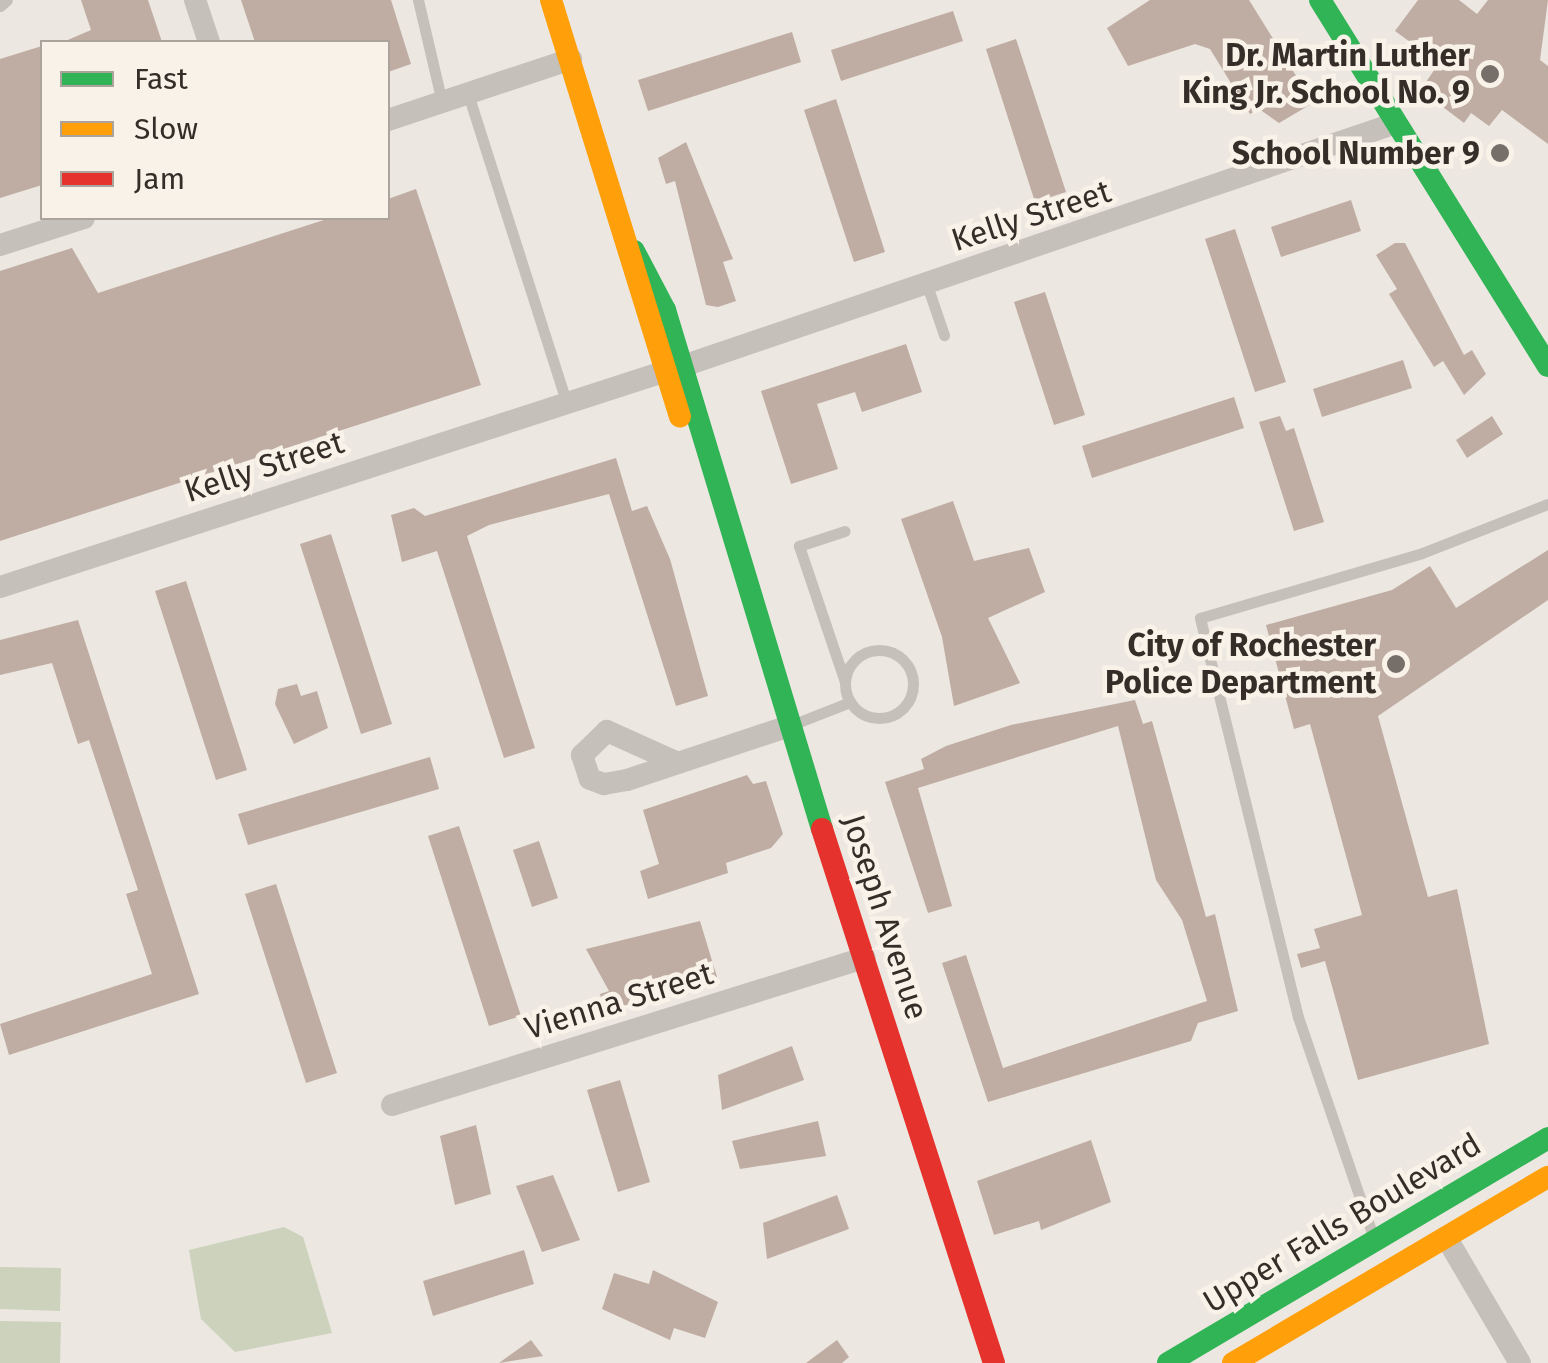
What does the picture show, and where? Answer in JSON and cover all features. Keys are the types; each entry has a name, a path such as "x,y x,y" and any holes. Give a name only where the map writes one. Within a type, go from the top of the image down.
{"main road":[{"name":"Joseph Avenue","path":"551,0 994,1363"},
{"path":"1320,0 1545,356"},
{"name":"Upper Falls Boulevard","path":"1168,1363 1548,1138"},
{"name":"Upper Falls Boulevard","path":"1233,1363 1548,1177"}],"street":[{"path":"195,0 208,40"},
{"path":"390,119 571,58"},
{"name":"Kelly Street","path":"0,587 673,369 1396,122"},
{"path":"0,245 78,220"},
{"path":"678,763 789,726"},
{"name":"Vienna Street","path":"392,1105 865,958"},
{"path":"1446,1237 1520,1363"}],"lane":[{"path":"0,6 7,0"},
{"path":"418,0 442,102"},
{"path":"468,94 567,404"},
{"path":"928,284 938,312"},
{"path":"1393,1268 1352,1196 1298,1017 1200,618 1422,553 1548,504"},
{"path":"845,531 799,546 850,702 871,718 894,715 910,698 912,674 898,656 877,650 857,658 845,682"},
{"path":"789,726 850,702"}],"green space":[{"path":"284,1227 303,1237 332,1333 235,1352 201,1319 189,1250"},
{"path":"0,1267 61,1268 60,1311 0,1309"},
{"path":"0,1321 61,1322 60,1363 0,1363"}],"building":[{"path":"81,0 148,0 161,40 68,40 91,30"},
{"path":"241,0 391,0 411,64 390,71 390,40 254,40"},
{"path":"1150,0 1249,0 1313,103 1279,123 1259,109 1250,114 1210,49 1195,44 1128,66 1107,28"},
{"name":"Dr. Martin Luther King Jr. School No. 9","path":"1418,0 1459,0 1477,14 1488,0 1548,0 1540,60 1548,66 1548,144 1502,110 1489,126 1471,113 1464,123 1439,104 1445,96 1426,82 1439,63 1395,31"},
{"path":"953,11 963,41 841,81 831,50"},
{"path":"792,32 801,62 648,111 638,80"},
{"path":"1016,39 1066,192 1035,202 986,49"},
{"path":"40,47 40,186 0,198 0,59"},
{"path":"836,99 885,252 854,262 804,110"},
{"path":"686,142 733,259 723,262 736,301 718,307 706,305 675,181 666,184 658,158"},
{"path":"416,189 481,385 0,541 0,271 72,248 98,293 324,220 390,220 390,198"},
{"path":"1351,200 1361,231 1281,257 1271,227"},
{"path":"1235,229 1286,382 1255,392 1205,239"},
{"path":"1395,243 1405,243 1464,355 1472,350 1486,374 1464,395 1443,361 1434,367 1389,294 1397,289 1376,255"},
{"path":"1045,292 1085,415 1054,425 1014,302"},
{"path":"906,344 922,392 862,412 855,392 817,404 838,469 791,484 761,391"},
{"path":"1403,360 1412,388 1322,417 1313,389"},
{"path":"1234,397 1244,428 1092,478 1082,446"},
{"path":"1280,416 1286,431 1294,428 1324,522 1294,531 1259,422"},
{"path":"1492,416 1503,434 1467,458 1456,440"},
{"path":"616,458 632,511 647,506 670,559 708,696 676,706 609,494 489,525 467,536 535,748 504,758 437,551 402,562 391,515 414,508 425,516"},
{"path":"953,501 974,561 1029,548 1045,592 988,618 1020,683 954,706 942,637 901,519"},
{"path":"331,534 392,724 361,734 300,544"},
{"path":"1548,550 1548,600 1378,716 1428,897 1457,889 1489,1044 1358,1080 1325,961 1301,968 1297,954 1320,948 1314,929 1362,915 1310,724 1294,729 1266,625 1392,590 1430,566 1456,608"},
{"path":"186,581 247,770 216,780 155,591"},
{"path":"78,620 199,994 9,1055 0,1024 152,974 126,894 138,890 89,740 78,744 52,663 0,675 0,640"},
{"path":"297,684 301,696 317,691 328,728 294,744 275,704 278,689"},
{"path":"1135,700 1143,724 1152,721 1206,917 1215,914 1238,1011 1198,1023 1191,1041 988,1102 942,963 966,955 1003,1068 1207,1001 1182,920 1156,880 1118,726 918,788 952,906 928,913 885,782 924,769 921,759 946,746 1011,725"},
{"path":"430,757 439,789 248,845 238,814"},
{"path":"747,775 753,784 766,781 783,834 771,848 726,863 728,873 648,899 640,871 659,864 643,810"},
{"path":"459,826 521,1016 489,1026 428,836"},
{"path":"539,841 558,898 532,907 513,850"},
{"path":"276,884 337,1073 306,1083 245,894"},
{"path":"700,921 717,977 605,1012 600,994 609,991 586,949"},
{"path":"792,1046 804,1080 722,1110 718,1075"},
{"path":"620,1080 650,1182 618,1192 587,1090"},
{"path":"818,1121 826,1156 740,1169 732,1141"},
{"path":"476,1125 491,1194 455,1205 440,1136"},
{"path":"1091,1140 1111,1202 1041,1230 1039,1221 994,1235 977,1181"},
{"path":"553,1175 580,1240 542,1252 516,1186"},
{"path":"837,1195 849,1229 767,1259 763,1223"},
{"path":"524,1250 534,1284 433,1316 423,1281"},
{"path":"653,1270 718,1302 705,1338 674,1328 670,1340 602,1309 614,1273 649,1284"},
{"path":"531,1340 543,1356 499,1363"},
{"path":"837,1340 849,1357 842,1363 806,1363"}],"traffic: fast":[{"path":"1320,0 1548,366"},
{"path":"634,251 665,310 822,829"},
{"path":"1168,1363 1548,1138"}],"traffic: slow":[{"path":"551,0 680,417"},
{"path":"1233,1363 1548,1177"}],"traffic: jam":[{"path":"822,829 994,1363"}],"place":[{"name":"Dr. Martin Luther King Jr. School No. 9","path":"1490,74"},
{"name":"School Number 9","path":"1500,153"},
{"name":"City of Rochester Police Department","path":"1396,664"}]}
